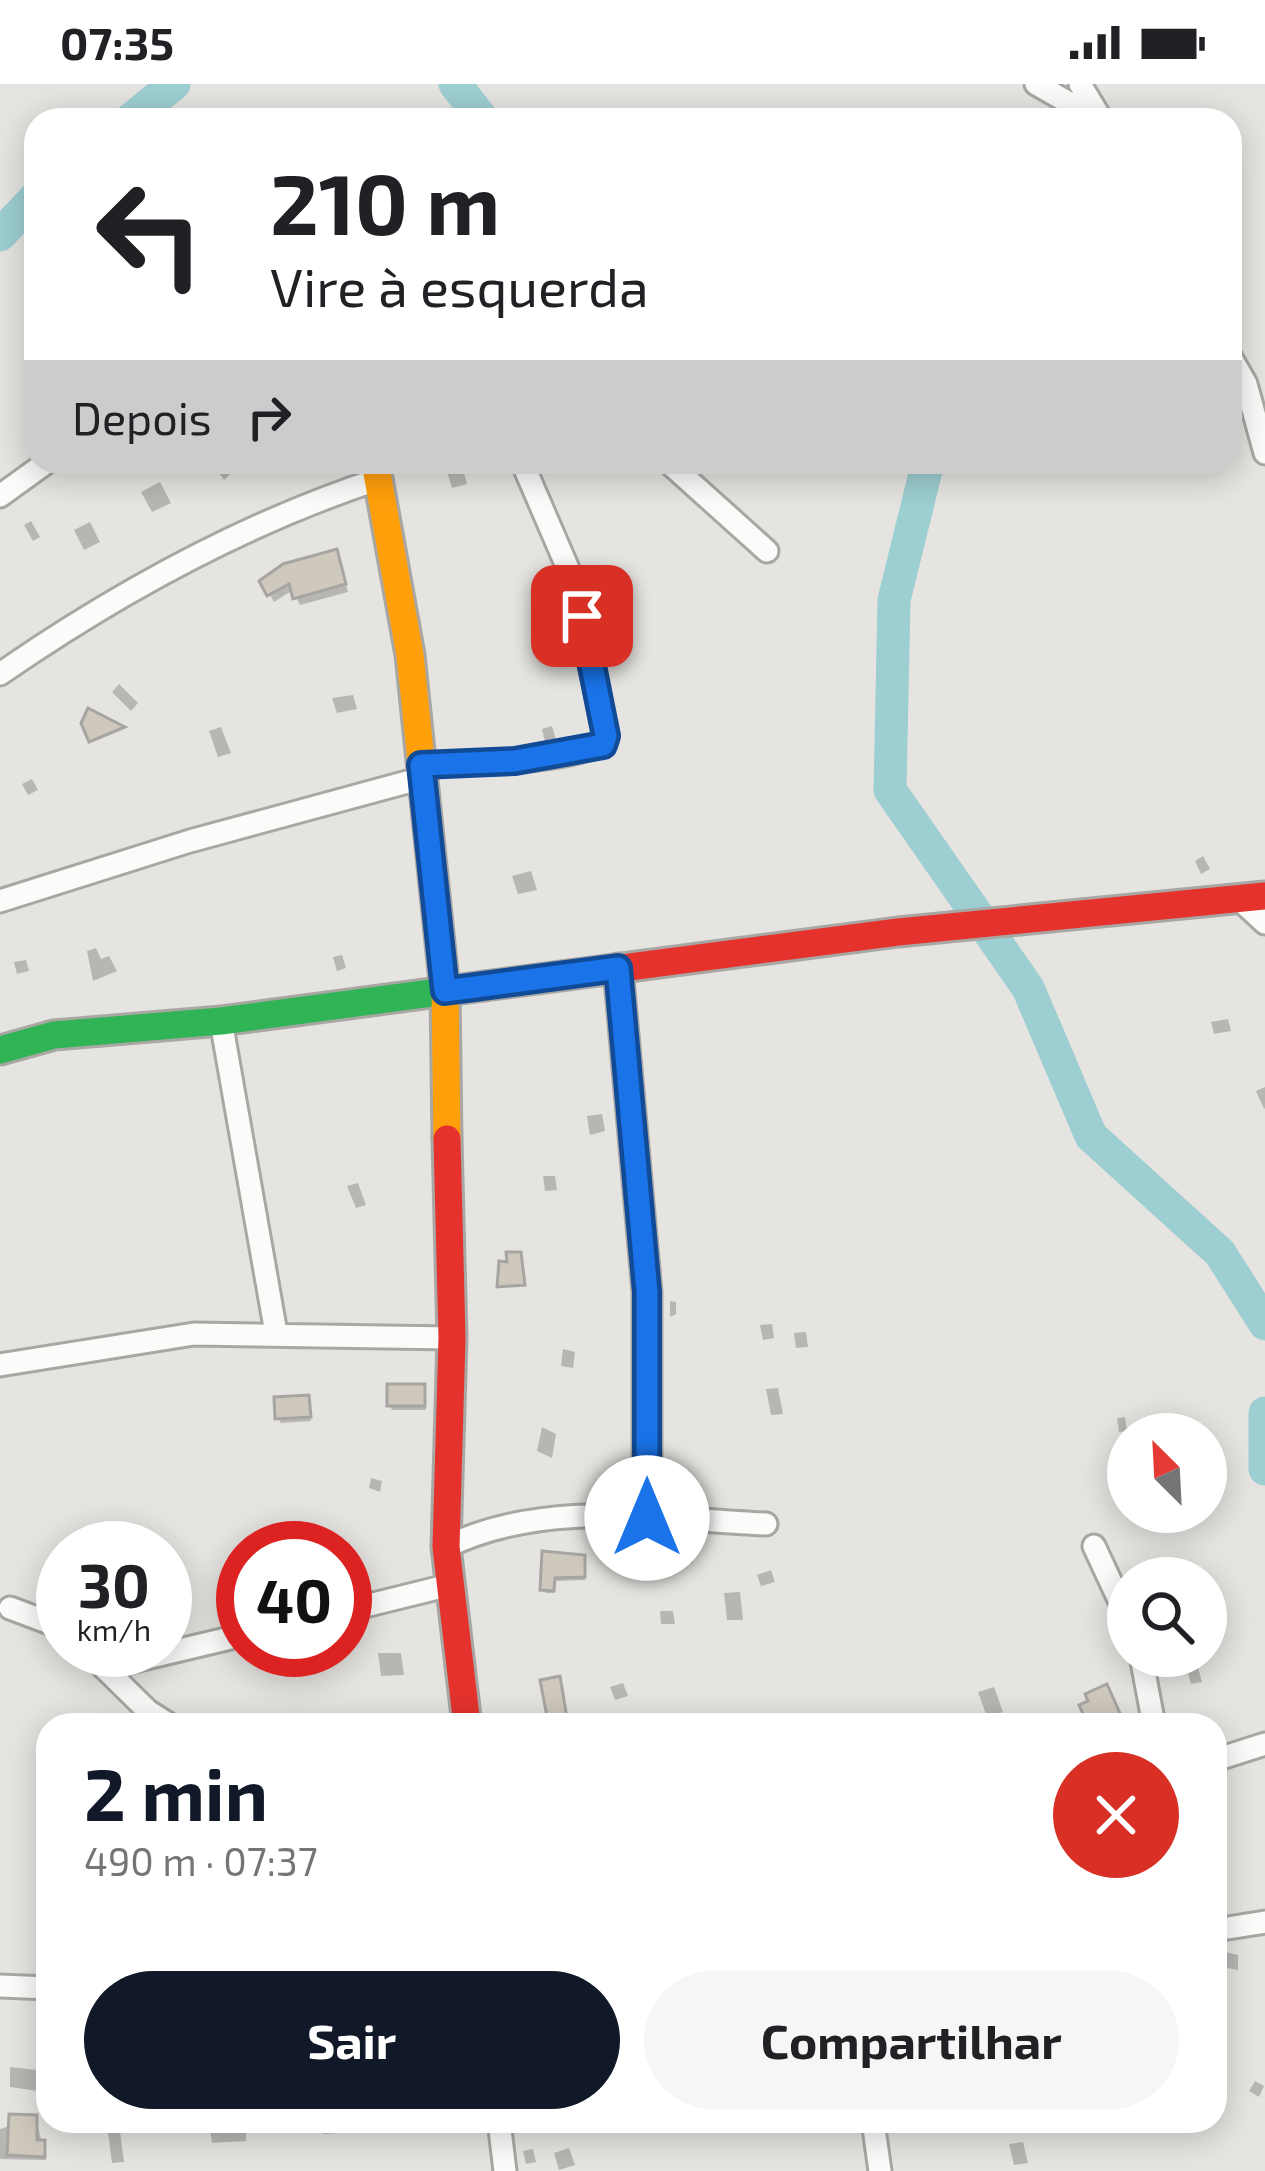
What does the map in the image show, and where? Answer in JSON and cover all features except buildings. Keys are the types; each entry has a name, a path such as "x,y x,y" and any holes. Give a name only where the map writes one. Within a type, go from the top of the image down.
{"street":[{"path":"1036,84 1079,108"},
{"path":"1242,377 1265,453"},
{"path":"0,496 30,474"},
{"path":"0,674 59,633 174,569 370,474"},
{"path":"383,474 401,594 445,991 442,1101 449,1160 452,1338 446,1547 466,1713"},
{"path":"0,901 422,772 595,749 606,736 569,571 528,474"},
{"path":"681,474 767,551"},
{"path":"0,1050 54,1035 221,1021 898,932 1252,897 1265,923"},
{"path":"618,968 647,1292 647,1518"},
{"path":"221,1021 276,1333"},
{"path":"0,1365 127,1340 276,1333 452,1338"},
{"path":"446,1547 488,1526 531,1518 766,1524"},
{"path":"1094,1546 1107,1574"},
{"path":"372,1604 450,1585"},
{"path":"10,1608 36,1618"},
{"path":"113,1677 150,1713"},
{"path":"1145,1677 1152,1713"},
{"path":"1227,1756 1265,1744"},
{"path":"1227,1928 1265,1922"},
{"path":"0,1986 36,1988"},
{"path":"500,2133 505,2171"},
{"path":"875,2133 880,2171"}],"waterway":[{"path":"145,108 174,84"},
{"path":"455,84 474,108"},
{"path":"0,235 24,210"},
{"path":"925,474 894,600 890,790 1028,988 1091,1136 1220,1253 1265,1324"},
{"path":"1265,1413 1265,1469"}],"traffic: fast":[{"path":"0,1050 54,1035 221,1021 484,986"}],"traffic: slow":[{"path":"377,474 410,655 445,991 447,1139"}],"traffic: jam":[{"path":"484,986 898,932 1265,896"},
{"path":"618,968 647,1292 647,1518"},
{"path":"447,1139 452,1338 446,1547 466,1713"}],"route":[{"path":"582,616 606,736 603,745 515,761 421,765 445,991 618,968 641,1178 647,1292 647,1518"}]}
